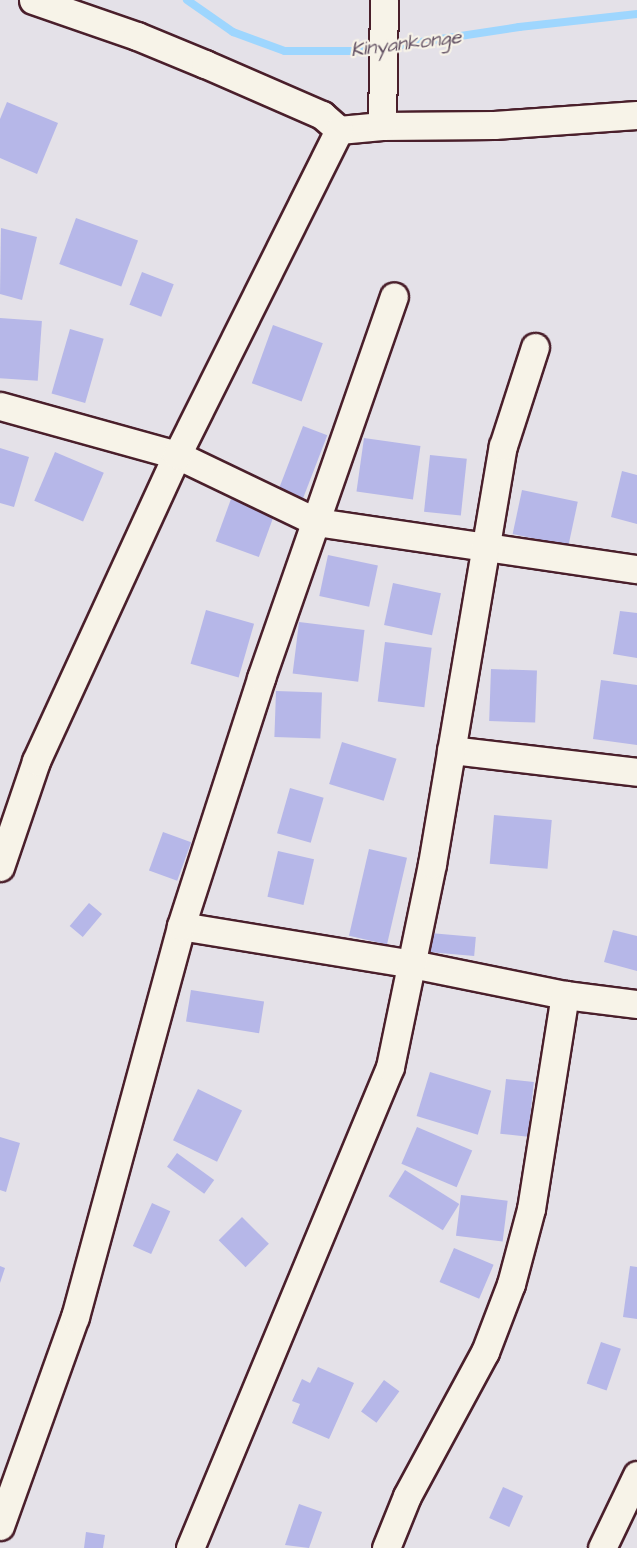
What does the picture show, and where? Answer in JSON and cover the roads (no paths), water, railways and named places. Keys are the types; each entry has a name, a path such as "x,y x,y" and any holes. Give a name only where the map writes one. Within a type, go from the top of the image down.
{"street":[{"path":"33,0 138,36 205,64 322,115 339,130 382,126 494,125 637,116"},
{"path":"382,126 384,0"},
{"path":"0,867 36,761 177,455 339,130"},
{"path":"0,1526 75,1317 181,926 261,678 394,296"},
{"path":"190,1548 390,1067 412,964 451,750 484,546 503,446 535,346"},
{"path":"0,406 177,455 317,522 637,569"},
{"path":"451,750 637,772"},
{"path":"181,926 412,964 565,995 637,1004"},
{"path":"386,1548 407,1496 485,1352 511,1284 531,1209 565,995"},
{"path":"602,1548 637,1475"}],"waterway":[{"name":"Kinyankonge","path":"187,0 233,32 285,51 361,51 519,27 637,14"}]}
